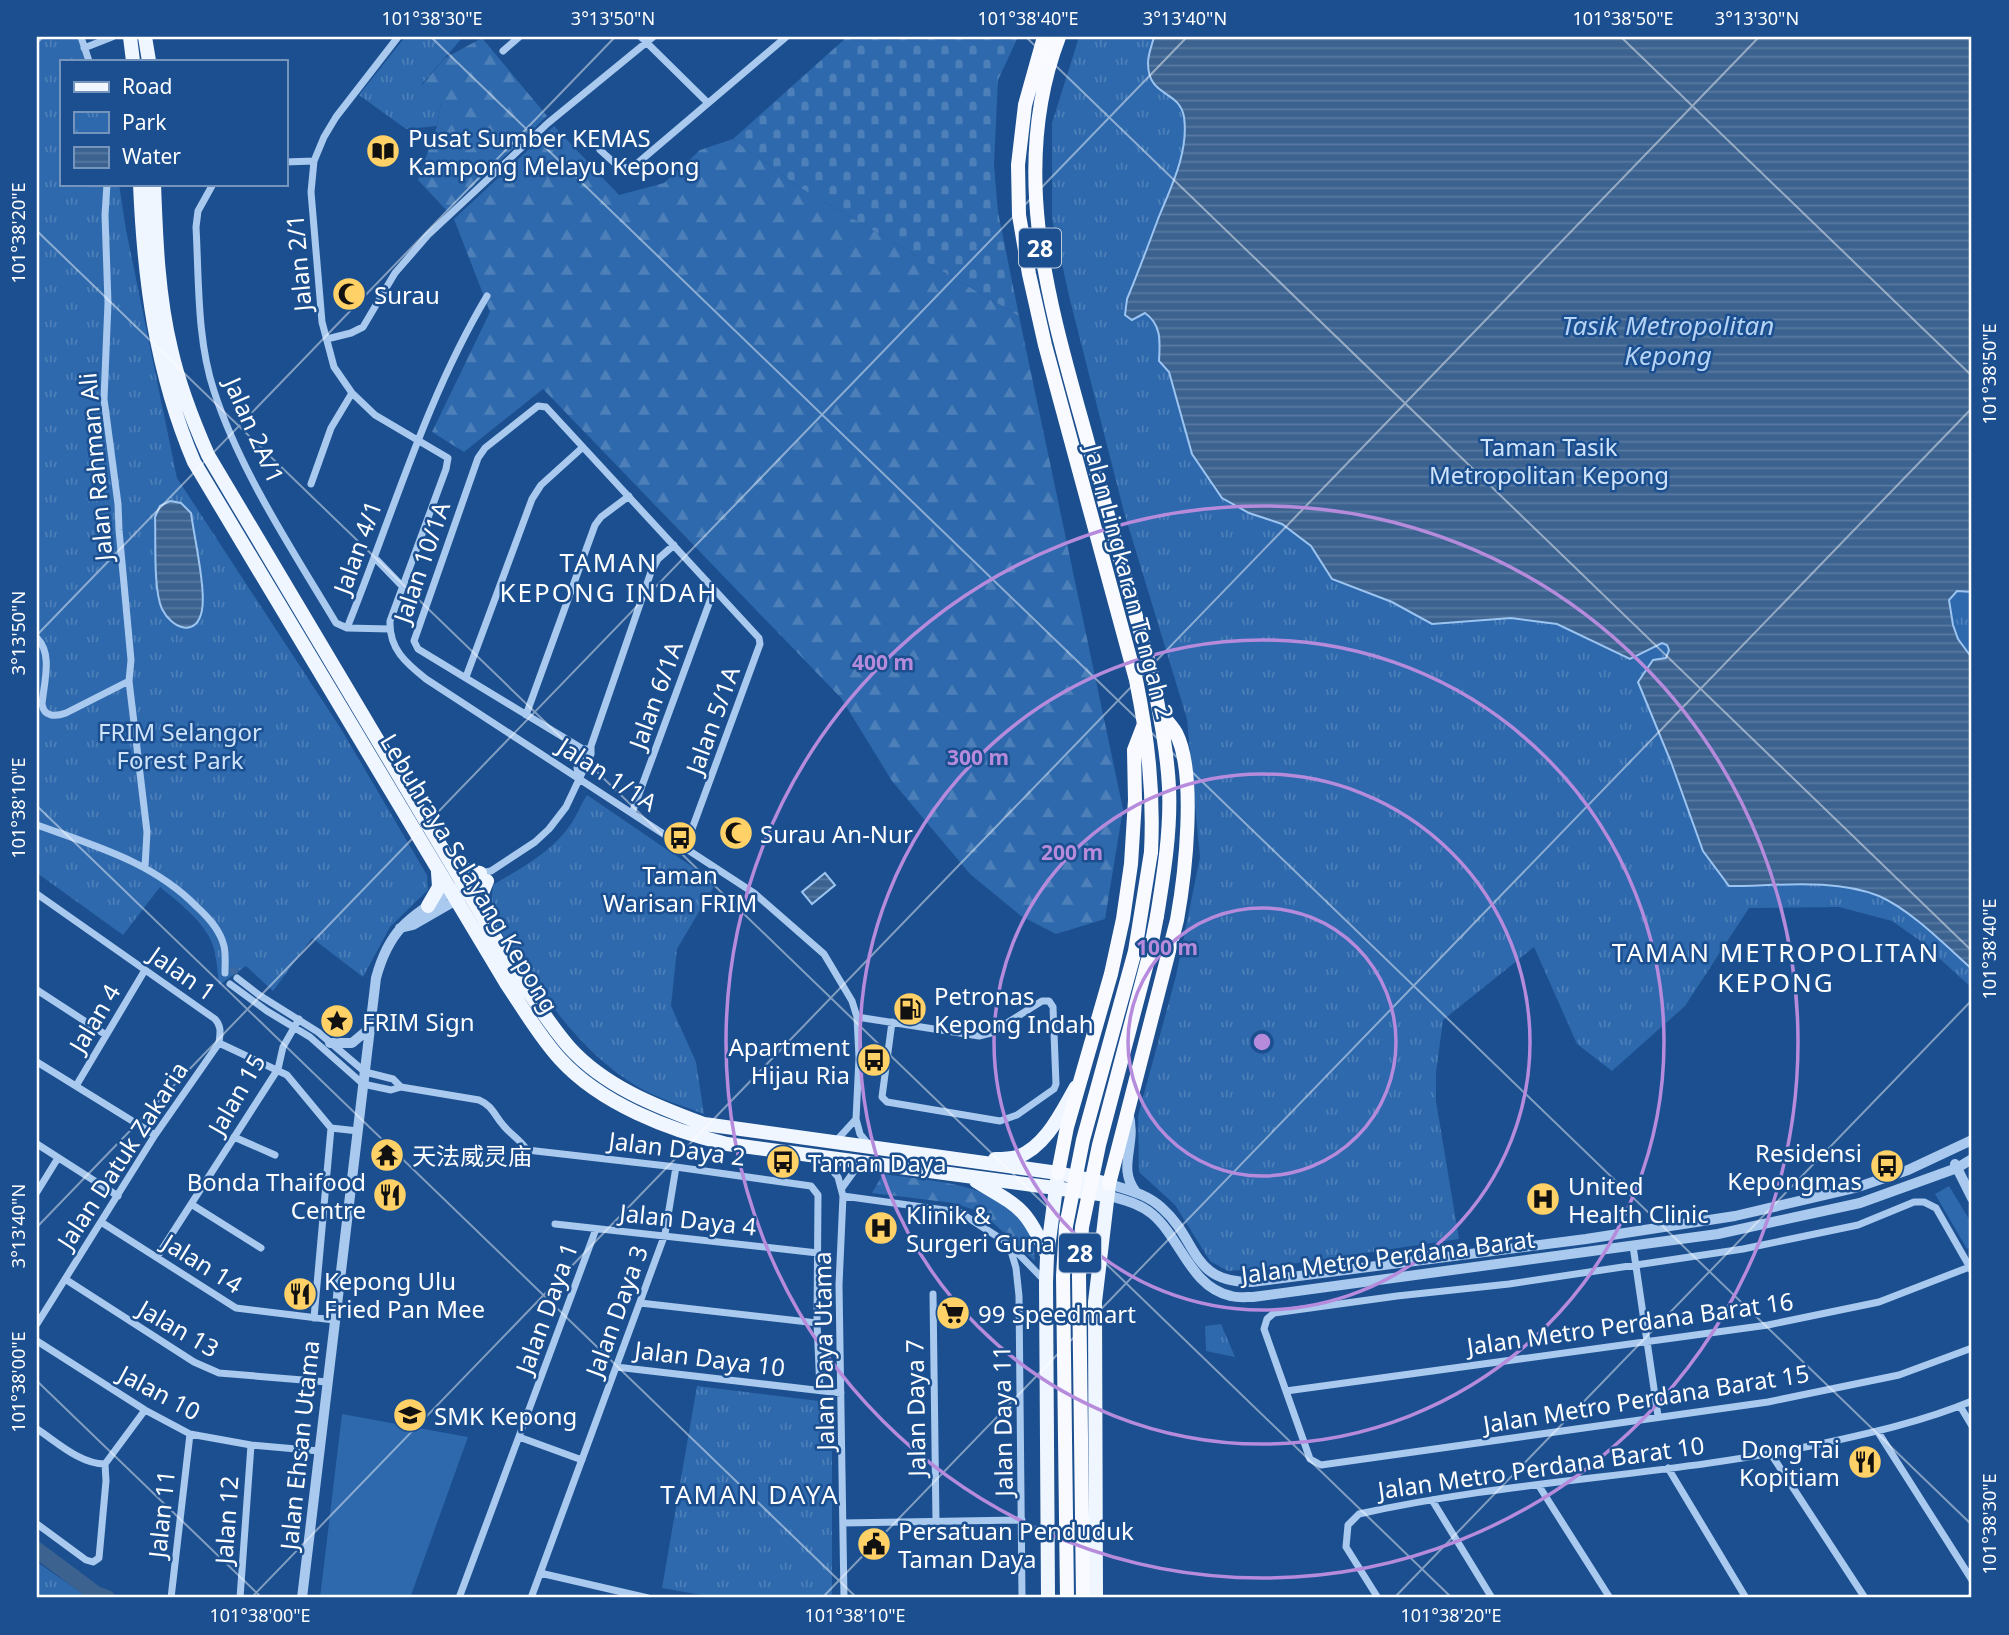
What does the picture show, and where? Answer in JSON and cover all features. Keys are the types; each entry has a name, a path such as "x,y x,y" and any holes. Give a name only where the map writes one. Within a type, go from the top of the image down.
{"highway":[{"name":"Jalan Lingkaran Tengah 2","path":"1044,37 1024,106 1018,165 1019,215 1045,345 1120,618 1144,722 1153,790 1151,852 1136,951 1083,1140 1066,1226 1063,1276 1066,1598"},
{"name":"Jalan Lingkaran Tengah 2","path":"1059,37 1039,118 1035,163 1035,213 1059,341 1152,674 1169,787 1167,854 1150,952 1099,1145 1082,1227 1079,1276 1083,1598"},
{"path":"1108,1189 1177,920 1183,887 1188,799 1183,755 1176,733 1159,712"},
{"path":"1058,1173 1067,1127 1111,974 1123,919 1131,864 1135,800 1134,750 1144,722"},
{"path":"1067,1127 1072,1141 1085,1151 1091,1152 1109,1147 1121,1132"}],"main road":[{"path":"130,37 133,60"},
{"path":"145,37 149,60"},
{"name":"Lebuhraya Selayang Kepong","path":"140,186 146,273 157,345 176,417 194,462 438,868 483,918 518,976 567,1044 595,1071 662,1109 704,1124 835,1143 869,1154 969,1170 1056,1189 1108,1189"},
{"name":"Lebuhraya Selayang Kepong","path":"154,186 156,239 170,349 192,419 208,455 443,851 460,892 506,983 558,1056 569,1069 594,1087 657,1123 699,1137 727,1144 819,1156 869,1154"},
{"path":"443,851 462,869 486,875 481,896 483,918"},
{"path":"428,906 439,887 438,868"},
{"path":"969,1170 1027,1152 1056,1122 1084,1072"},
{"path":"969,1170 1027,1215 1048,1250"},
{"name":"Lebuhraya Selayang Kepong","path":"969,1170 1058,1173 1108,1189"},
{"path":"1048,1598 1046,1283 1058,1173"},
{"path":"1096,1598 1094,1302 1108,1189"},
{"path":"1048,1250 1065,1225 1082,1219 1090,1224 1093,1231 1098,1259"}],"street":[{"path":"81,37 89,60"},
{"path":"84,48 111,37"},
{"name":"Jalan 2/1","path":"398,37 336,117 324,137 314,161 311,192 323,322 334,367 352,393 374,415 446,455 448,462 402,586"},
{"path":"503,51 519,37"},
{"path":"600,150 621,169 633,167 786,37"},
{"path":"327,339 363,327 396,273 428,235 548,123 647,39 708,103"},
{"path":"287,162 314,161"},
{"name":"Jalan Rahman Ali","path":"107,186 108,303 104,399 118,505 131,660 129,681 147,832 145,867"},
{"name":"Jalan 2A/1","path":"212,186 198,211 196,227 203,345 214,391 246,466 336,623 347,628"},
{"name":"Jalan 4/1","path":"390,629 347,628 417,439 471,322 487,296"},
{"path":"311,484 331,428 352,393"},
{"name":"Jalan 10/1A","path":"583,447 546,407 538,406 485,448 478,458 414,641 418,649 589,750"},
{"path":"466,677 532,499 541,485 583,447 714,590"},
{"path":"526,715 595,526 601,517 629,496"},
{"path":"400,928 413,925 535,842 562,814 580,778 577,768 589,750 650,572 658,559 674,545"},
{"path":"375,558 402,586 390,629"},
{"name":"Jalan 5/1A","path":"685,848 760,644 755,632 714,590"},
{"name":"Jalan 6/1A","path":"632,813 714,590"},
{"name":"Jalan 1/1A","path":"390,629 397,652 420,674 754,893 824,954 852,1001 857,1017 859,1058 856,1119 869,1154"},
{"path":"37,638 44,646 47,656 41,704 48,714 58,716 66,713 129,681"},
{"path":"37,825 145,867 171,882 212,922 223,942 228,970"},
{"name":"Jalan Ehsan Utama","path":"302,1598 376,978 389,942 410,917 460,892"},
{"name":"Jalan 1","path":"37,894 215,1019 219,1024 219,1043"},
{"name":"Jalan 4","path":"76,1086 145,970"},
{"path":"299,1019 234,981 261,1007 295,1027 364,1078 391,1090 401,1087 393,1079 364,1078 330,1043 299,1019"},
{"path":"37,990 106,1035"},
{"path":"857,1017 892,1021 979,1036 991,1033 1042,1001 1049,1001 1053,1007 1054,1089 1025,1110 1000,1121 884,1100 882,1097 892,1021"},
{"name":"Jalan 15","path":"157,1257 278,1069 283,1047 299,1019"},
{"path":"330,1043 352,1043 370,1028"},
{"path":"219,1043 287,1075 331,1128 358,1131"},
{"name":"Jalan Datuk Zakaria","path":"37,1324 155,1135 219,1043"},
{"path":"37,1062 155,1135"},
{"name":"Jalan Daya 2","path":"401,1087 480,1100 488,1104 502,1125 521,1139 527,1150 806,1184 818,1195 818,1253"},
{"path":"1127,1110 1132,1136 1126,1176 1136,1192"},
{"path":"835,1143 856,1119"},
{"path":"314,1318 331,1128"},
{"path":"234,1137 275,1155"},
{"name":"Jalan Metro Perdana Barat","path":"1108,1189 1136,1192 1153,1201 1174,1220 1205,1268 1216,1276 1233,1283 1252,1282 1586,1239 1722,1218 1855,1188 1908,1170 1972,1140"},
{"path":"37,1144 118,1196"},
{"path":"1949,1153 1972,1198"},
{"path":"843,1192 855,1170 869,1154"},
{"path":"819,1156 835,1172 843,1192"},
{"path":"37,1192 58,1158"},
{"name":"Jalan Metro Perdana Barat","path":"1108,1189 1154,1216 1210,1287 1230,1296 1253,1297 1718,1234 1846,1207 1957,1168 1972,1159"},
{"name":"Jalan Daya 3","path":"531,1598 665,1234 676,1167"},
{"path":"843,1192 959,1212 1009,1244 1046,1283"},
{"name":"Jalan Daya Utama","path":"843,1192 839,1285 844,1598"},
{"path":"1286,1391 1264,1329 1266,1319 1274,1313 1509,1284 1743,1249 1858,1225 1914,1202 1924,1202 1936,1208 1971,1268"},
{"path":"191,1204 261,1248"},
{"name":"Jalan 14","path":"101,1222 236,1308 334,1320"},
{"name":"Jalan Daya 4","path":"555,1223 818,1253"},
{"name":"Jalan Daya 1","path":"459,1598 596,1229"},
{"name":"Jalan Daya 11","path":"1009,1244 1016,1268 1019,1296 1022,1598"},
{"path":"1633,1246 1658,1416"},
{"path":"818,1253 820,1390"},
{"name":"Jalan Metro Perdana Barat 16","path":"1286,1391 1768,1325 1879,1302 1971,1268"},
{"name":"Jalan 13","path":"65,1279 194,1362 219,1373 327,1382"},
{"path":"1230,1296 1233,1283"},
{"name":"Jalan Daya 7","path":"933,1294 936,1522"},
{"path":"640,1303 817,1323"},
{"name":"Jalan 10","path":"37,1341 145,1410 190,1434 251,1445 319,1451"},
{"name":"Jalan Metro Perdana Barat 15","path":"1286,1391 1310,1459 1321,1465 1768,1402 1899,1375 1972,1348"},
{"name":"Jalan Daya 10","path":"616,1367 841,1393"},
{"name":"Jalan Metro Perdana Barat 10","path":"1378,1598 1346,1547 1348,1525 1359,1514 1432,1500 1771,1454 1878,1432 1972,1401"},
{"path":"1960,1406 1972,1426"},
{"path":"37,1524 86,1560 93,1562 99,1558 106,1481 104,1464 145,1410"},
{"path":"37,1429 82,1459 94,1464 104,1464"},
{"path":"1878,1432 1972,1580"},
{"name":"Jalan 11","path":"171,1598 190,1434"},
{"path":"519,1437 582,1460"},
{"name":"Jalan 12","path":"240,1598 251,1445"},
{"path":"1771,1454 1865,1598"},
{"path":"1668,1468 1746,1598"},
{"path":"1539,1486 1610,1598"},
{"path":"1432,1500 1492,1598"},
{"path":"843,1523 1022,1520"},
{"path":"540,1573 648,1598"}],"green space":[{"name":"FRIM Selangor Forest Park","path":"37,37 80,37 86,60 60,60 60,186 119,186 177,478 341,729 427,875 428,890 390,927 363,977 312,938 273,991 246,966 219,985 215,953 208,935 180,903 160,887 123,935 37,873"},
{"path":"405,37 463,37 421,85 441,103 437,126 406,129 359,95"},
{"path":"847,37 1018,37 998,80 994,165 998,212 1019,316 799,187 733,139"},
{"name":"Tasik Metropolitan Kepong","path":"1079,37 1972,37 1972,988 1919,940 1892,921 1839,907 1749,908 1685,1006 1612,1071 1577,1044 1534,947 1443,1020 1436,1073 1436,1101 1459,1239 1257,1269 1228,1271 1210,1261 1175,1205 1139,1172 1138,1116 1176,976 1200,857 1187,719 1124,512 1052,219 1052,123"},
{"path":"482,38 547,116 447,211 418,180 437,126 441,103 421,86 445,58"},
{"path":"554,126 619,195 664,183 700,150 733,139 799,187 1019,316 1123,809 1105,919 1056,934 1021,916 970,874 892,781 841,698 543,389 464,452 432,432 490,312 454,219"},
{"path":"587,795 716,883 677,949 671,1006 696,1062 704,1114 640,1088 594,1053 556,1011 490,916 493,885 555,843 571,824"},
{"path":"883,1174 966,1187 1004,1203 1019,1217 1030,1234 1035,1261 981,1212 953,1203 872,1193"},
{"path":"1949,1186 1972,1224 1972,1245 1967,1249 1935,1194"},
{"path":"1221,1324 1235,1357 1206,1351 1205,1326"},
{"path":"697,1386 819,1401 832,1413 832,1598 718,1598 662,1588"},
{"path":"342,1414 468,1437 410,1598 320,1598"},
{"path":"37,1562 86,1596 87,1598 37,1598"}],"water":[{"name":"Tasik Metropolitan Kepong","path":"1154,37 1972,37 1972,592 1957,591 1949,600 1958,639 1972,658 1972,969 1916,919 1879,896 1861,890 1824,885 1729,886 1703,851 1638,682 1653,660 1666,658 1669,650 1667,645 1662,643 1630,659 1557,624 1511,618 1432,624 1392,602 1332,579 1311,546 1282,524 1249,513 1222,498 1192,454 1169,372 1159,361 1157,328 1145,313 1132,320 1125,315 1127,299 1173,182 1184,143 1184,117 1181,108 1158,88 1149,74 1148,60"},
{"path":"170,501 181,503 191,513 202,589 203,601 199,619 190,627 184,628 166,616 157,589 155,517 160,506"},
{"path":"825,873 835,885 812,904 802,892"}],"waterway":[{"path":"37,1550 96,1594 107,1598"}],"tunnel":[{"path":"232,968 237,978"}],"place":[{"name":"Pusat Sumber KEMAS Kampong Melayu Kepong","path":"383,151"},
{"name":"Surau","path":"349,294"},
{"name":"Surau An-Nur","path":"736,833"},
{"name":"Taman Warisan FRIM","path":"680,838"},
{"name":"Petronas Kepong Indah","path":"910,1009"},
{"name":"FRIM Sign","path":"337,1021"},
{"name":"Apartment Hijau Ria","path":"874,1060"},
{"name":"天法威灵庙","path":"387,1155"},
{"name":"Taman Daya","path":"783,1162"},
{"name":"Residensi Kepongmas","path":"1887,1166"},
{"name":"Bonda Thaifood Centre","path":"390,1195"},
{"name":"United Health Clinic","path":"1543,1199"},
{"name":"Klinik & Surgeri Guna","path":"881,1228"},
{"name":"Kepong Ulu Fried Pan Mee","path":"300,1294"},
{"name":"99 Speedmart","path":"953,1313"},
{"name":"SMK Kepong","path":"410,1415"},
{"name":"Dong Tai Kopitiam","path":"1865,1462"},
{"name":"Persatuan Penduduk Taman Daya","path":"874,1544"}],"district":[{"name":"TAMAN KEPONG INDAH","path":"609,577"},
{"name":"TAMAN METROPOLITAN KEPONG","path":"1776,967"},
{"name":"TAMAN DAYA","path":"750,1494"}],"park label":[{"name":"Taman Tasik Metropolitan Kepong","path":"1549,460"}]}
